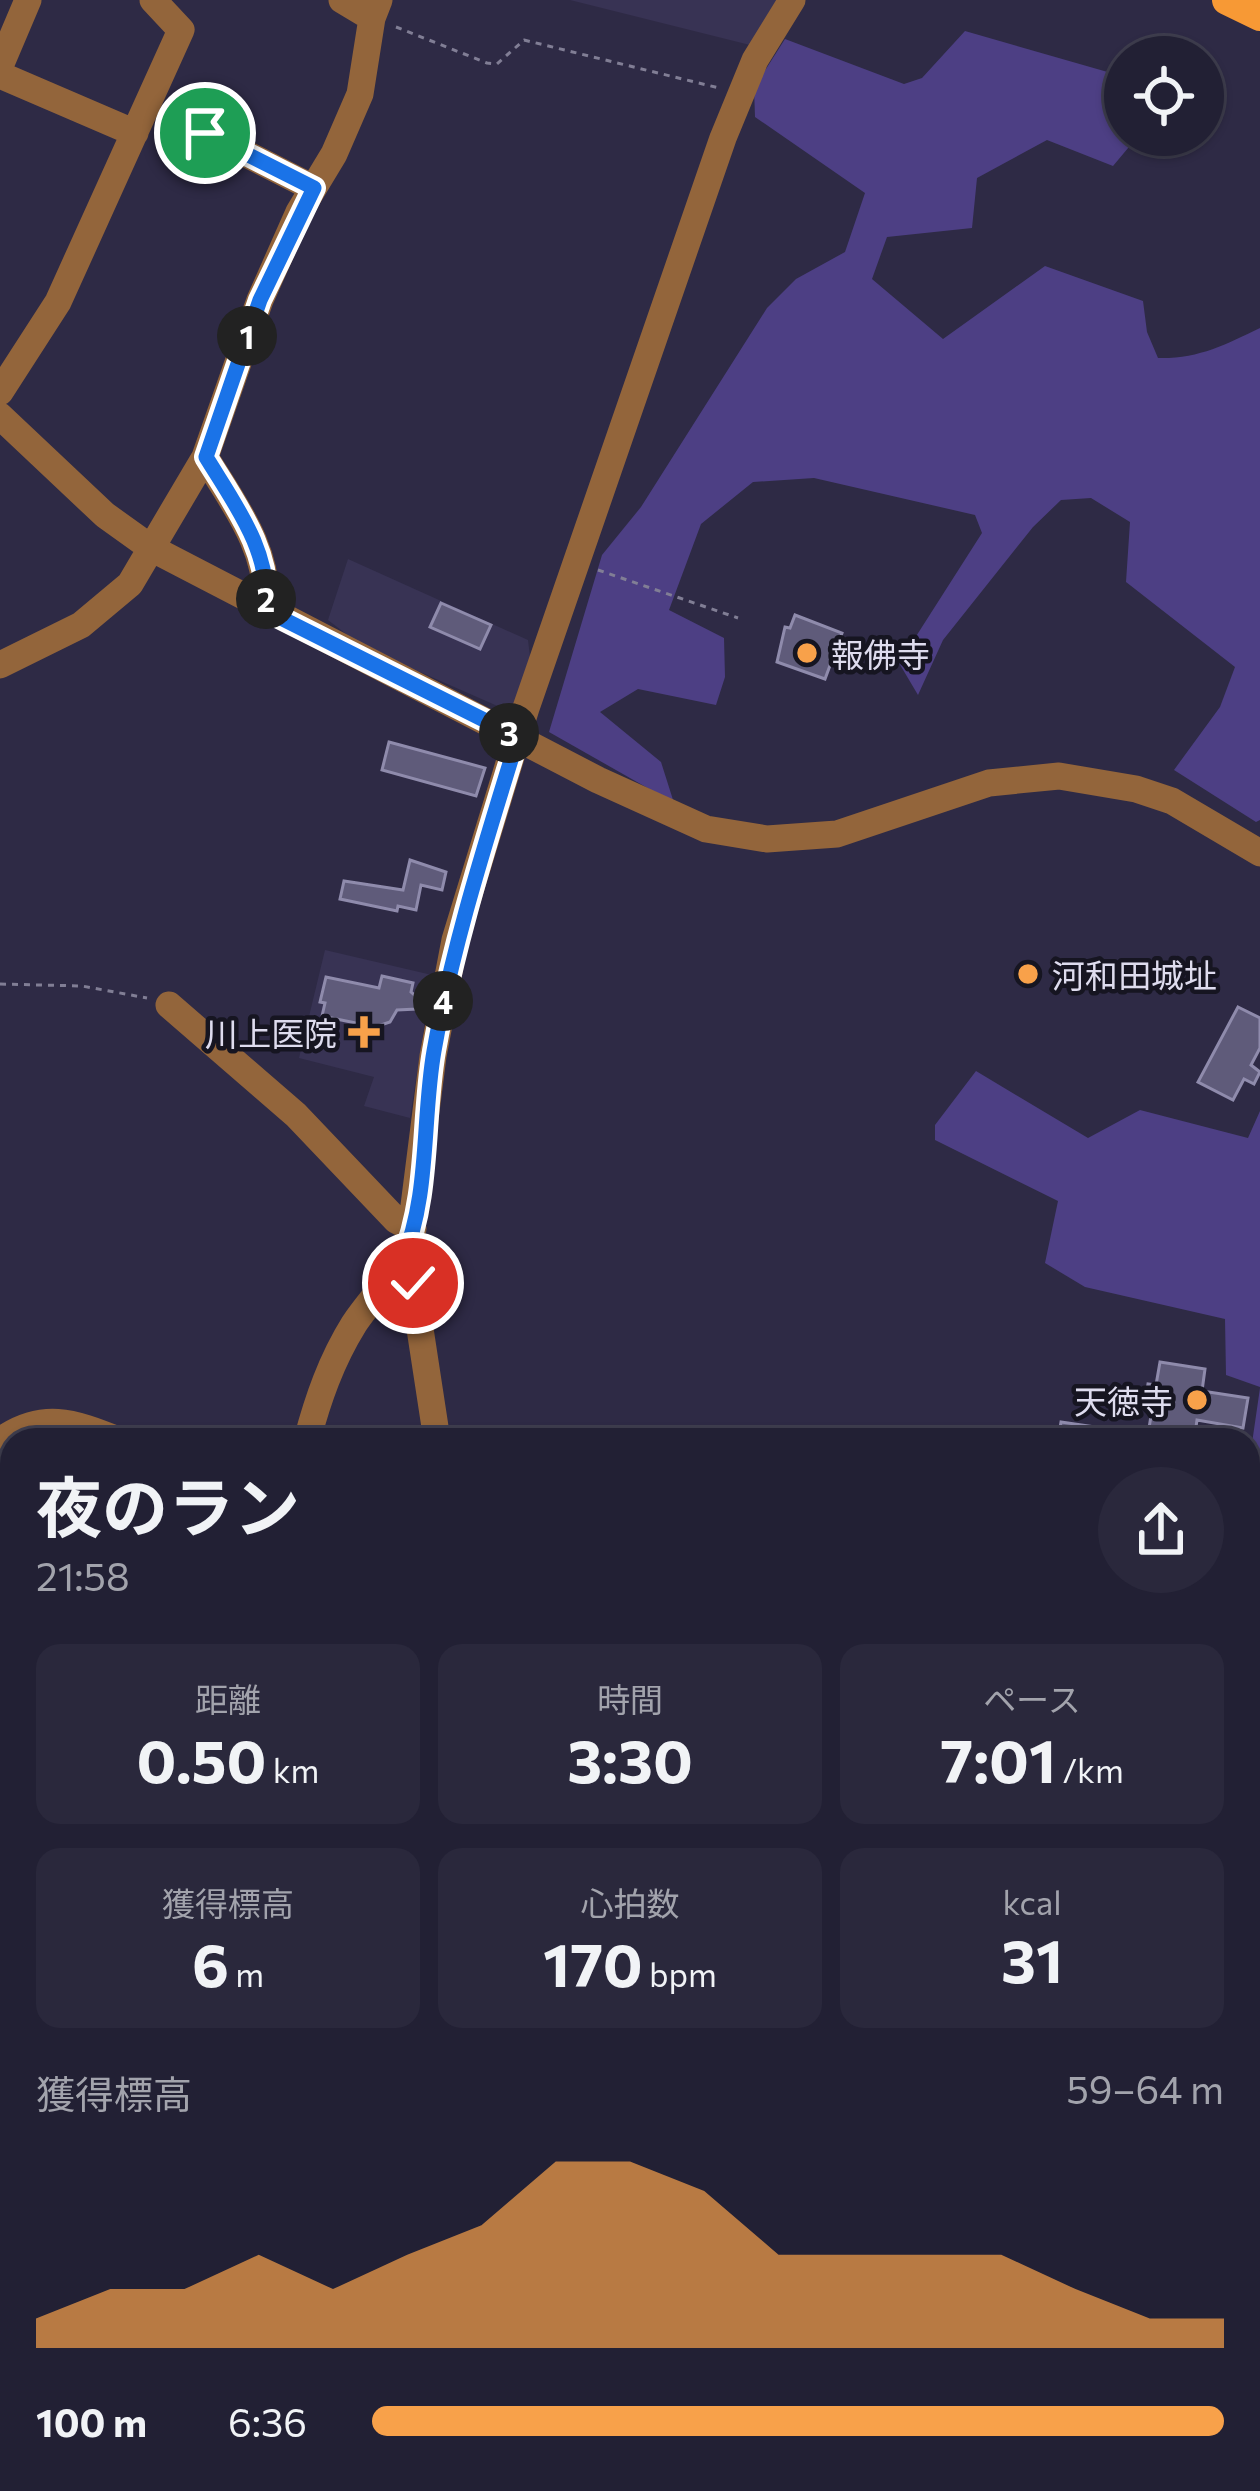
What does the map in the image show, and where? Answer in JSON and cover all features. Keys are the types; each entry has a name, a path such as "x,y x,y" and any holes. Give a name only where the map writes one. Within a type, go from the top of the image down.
{"main road":[{"path":"1227,0 1260,16"}],"street":[{"path":"28,0 0,71 135,133"},
{"path":"0,392 58,302 181,30 153,0"},
{"path":"0,665 82,625 130,584 206,457 260,300 360,94 375,9 341,0"},
{"path":"311,1428 334,1358 402,1261 413,1229 433,1056 455,940 576,562 740,96 770,33 792,0"},
{"path":"205,133 314,188"},
{"path":"0,416 105,515 151,548 660,810 732,836 802,839 837,834 961,790 1059,776 1136,788 1172,801 1260,853"},
{"path":"206,457 259,553 267,593 265,610"},
{"path":"169,1005 296,1114 396,1220 413,1229"},
{"path":"402,1261 413,1283 435,1428"},
{"path":"25,1428 38,1421 88,1428"}],"path":[{"path":"375,9 488,63 497,64 524,40 740,96"},
{"path":"576,562 739,618"},
{"path":"0,984 82,986 169,1005"}],"shaded area":[{"path":"570,0 780,0 750,45"},
{"path":"965,31 1104,71 1104,156 1121,156 1113,166 1047,140 977,178 972,228 887,237 872,279 943,339 1045,266 1143,301 1147,332 1158,358 1199,353 1260,328 1260,820 1256,822 1174,770 1220,707 1235,667 1126,582 1130,522 1091,498 1061,500 1033,527 943,640 918,695 899,663 982,533 975,515 814,478 753,482 701,524 669,610 724,638 725,677 716,705 638,689 600,712 661,762 674,803 549,732 602,555 641,507 767,308 796,279 845,252 865,193 755,117 754,88 785,39 904,84 922,78"},
{"path":"348,559 528,640 531,665 517,704 502,708 411,668 350,637 328,620"},
{"name":"川上医院","path":"325,950 432,975 410,1118 364,1106 374,1077 299,1058"},
{"path":"976,1071 1088,1138 1140,1110 1248,1138 1260,1111 1260,1387 1226,1375 1225,1319 1085,1287 1045,1263 1058,1201 935,1140 935,1125"},
{"path":"1260,1388 1260,1428 1254,1428"}],"building":[{"path":"441,603 491,625 480,649 430,627"},
{"name":"報佛寺","path":"795,615 842,633 825,679 777,662 785,627 790,628"},
{"path":"389,742 485,768 476,796 382,770"},
{"path":"410,860 446,872 442,890 421,885 416,910 398,906 397,911 340,899 344,881 403,890"},
{"path":"382,976 413,983 417,1009 397,1010 390,1022 375,1027 322,1016 326,977 379,988"},
{"path":"1238,1007 1260,1018 1260,1048 1251,1065 1260,1072 1254,1084 1244,1079 1233,1100 1198,1082"},
{"name":"天徳寺","path":"1160,1362 1205,1369 1202,1391 1248,1398 1243,1428 1197,1420 1196,1428 1149,1428 1153,1404 1145,1403 1148,1384 1156,1385"},
{"path":"1061,1422 1102,1428 1060,1428"}],"place":[{"name":"報佛寺","path":"807,653"},
{"name":"河和田城址","path":"1028,974"},
{"name":"川上医院","path":"364,1032"},
{"name":"天徳寺","path":"1197,1400"}],"route":[{"path":"205,133 314,188 260,300 206,457 259,553 267,593 265,610 518,737 455,940 433,1056 413,1229 402,1261 413,1283"}]}
